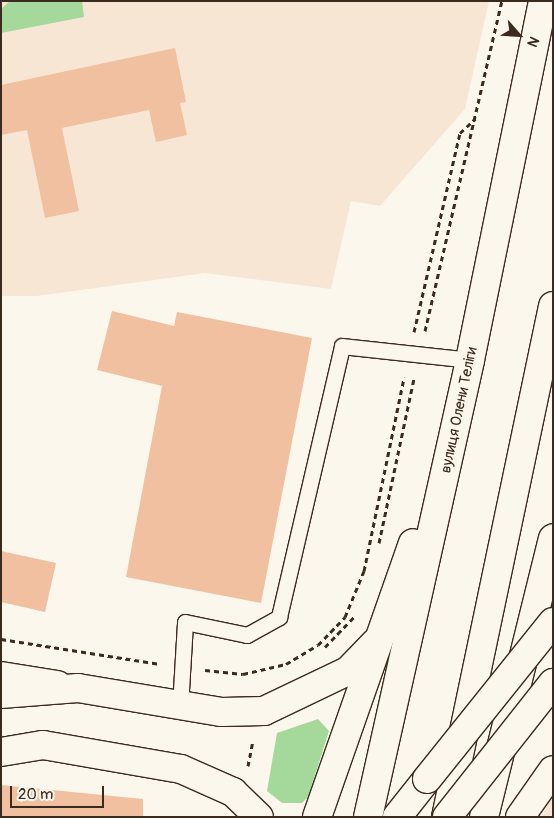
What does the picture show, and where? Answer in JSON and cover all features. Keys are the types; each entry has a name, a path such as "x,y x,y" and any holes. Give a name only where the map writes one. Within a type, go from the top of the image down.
{"main road":[{"name":"вулиця Олени Теліги","path":"368,817 470,360 543,1"},
{"path":"447,817 553,306"},
{"path":"317,817 384,634 470,360"},
{"path":"484,817 553,538"},
{"path":"397,817 553,622"},
{"path":"1,676 180,707 250,713 288,704 321,688 348,672 384,634"},
{"path":"447,817 553,683"},
{"path":"1,694 78,688"},
{"path":"1,752 43,745 103,753 181,769 233,792 258,817"},
{"path":"520,817 553,770"}],"lane":[{"path":"180,707 185,622 247,635 279,618 342,346 470,360"}],"path":[{"path":"233,792 246,774 254,737 243,674"}],"shaded area":[{"path":"1,1 489,1 465,109 380,206 351,201 331,289 205,273 37,296 1,296"},
{"path":"553,795 553,817 541,817"}],"green space":[{"path":"10,1 82,1 84,17 1,33 1,9"},
{"path":"318,719 329,731 308,797 302,803 282,803 267,791 277,733"}],"building":[{"path":"175,48 186,102 180,103 187,135 156,142 149,110 62,128 79,211 45,218 27,130 1,135 1,85"},
{"path":"112,311 174,326 177,312 312,338 261,603 126,577 162,386 97,370"},
{"path":"1,551 56,563 45,612 1,602"},
{"path":"1,785 143,799 143,817 1,817"}]}
